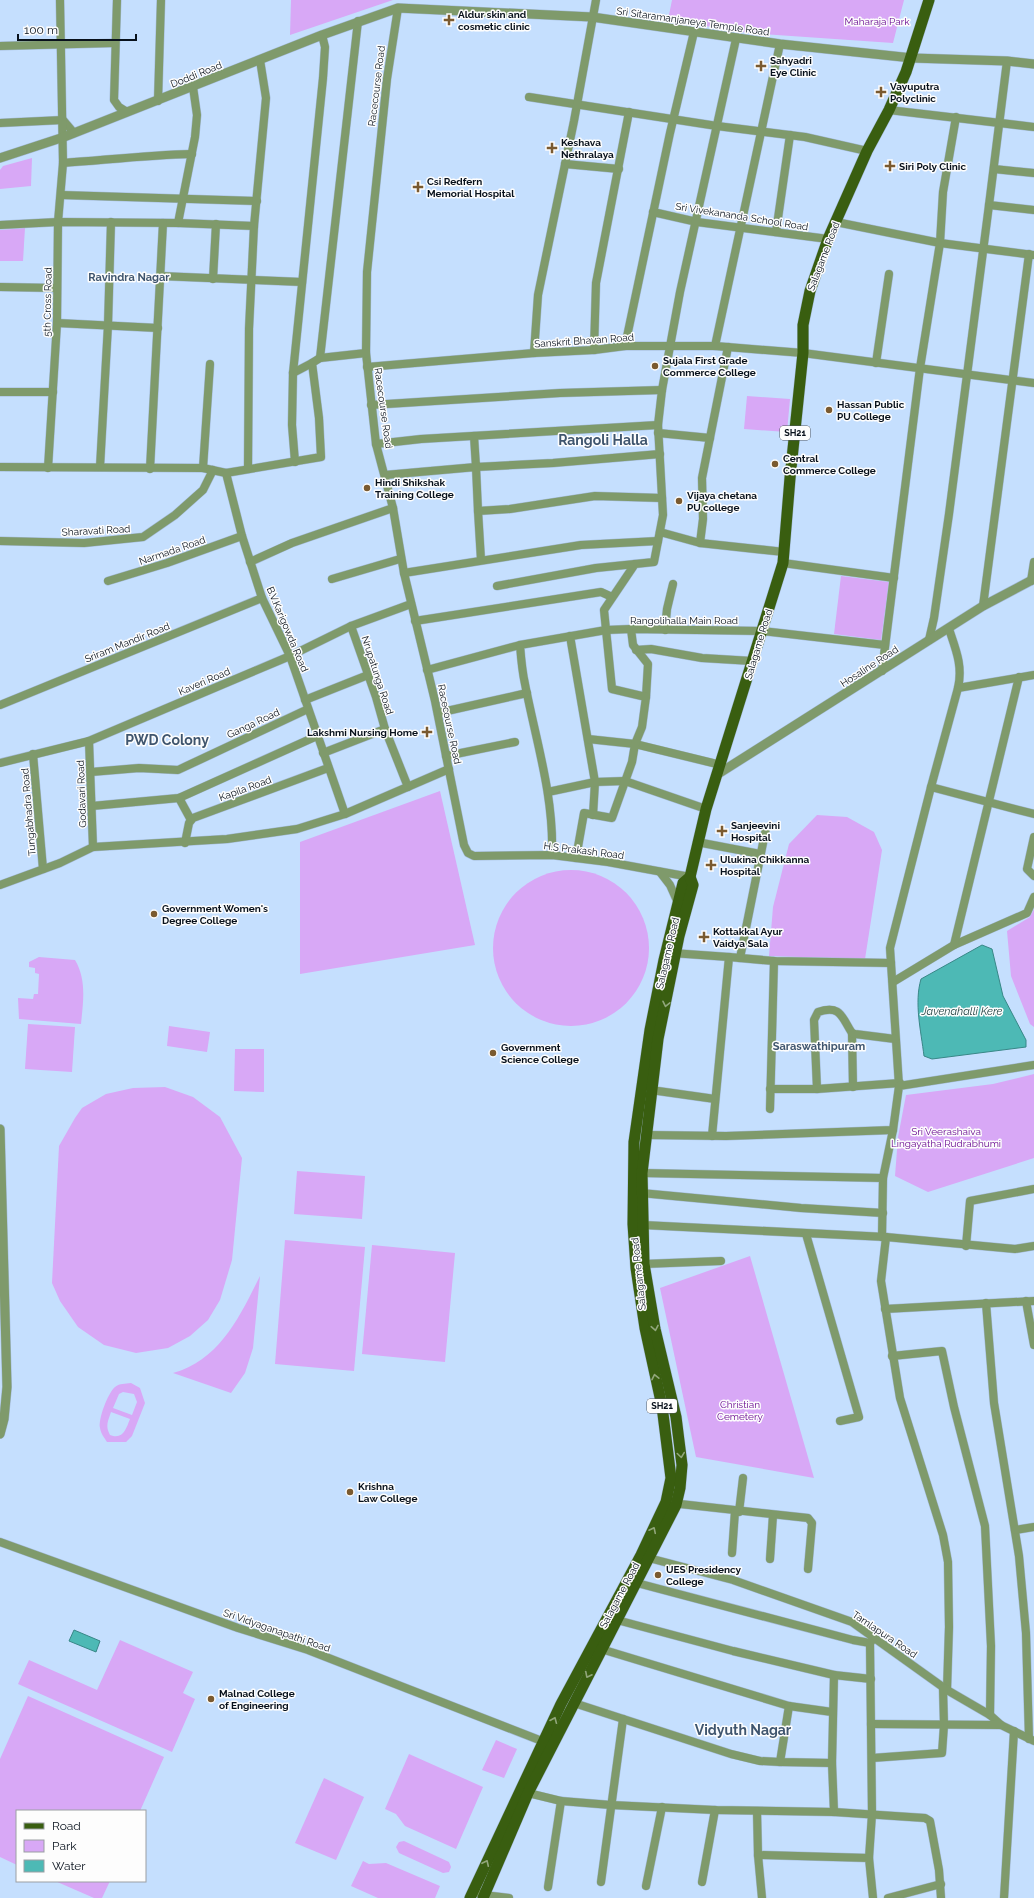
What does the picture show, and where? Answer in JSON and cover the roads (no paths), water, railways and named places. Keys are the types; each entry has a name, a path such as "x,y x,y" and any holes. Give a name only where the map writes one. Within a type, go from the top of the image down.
{"main road":[{"name":"Salagame Road","path":"671,1504 671,1478 662,1406 645,1328 637,1275 633,1224 634,1131 650,1030 671,953 678,904 683,883 690,878 697,842 706,809 783,563 803,353 803,325 810,291 828,240 867,151 889,110 912,58 929,0"},
{"path":"478,1895 524,1792 549,1744 574,1703 636,1583 645,1557 680,1488 682,1465 676,1417 655,1329 644,1264 641,1193 651,1090 671,953 679,936 693,884 690,878"},
{"name":"Salagame Road","path":"549,1744 561,1704 645,1557"}],"street":[{"name":"5th Cross Road","path":"48,468 56,323 58,222 64,137 60,0"},
{"path":"117,0 114,100 119,107 127,112"},
{"path":"158,101 161,0"},
{"path":"534,353 538,295 577,104 596,0"},
{"name":"Doddi Road","path":"0,158 64,137 158,101 399,4"},
{"name":"Sri Sitaramanjaneya Temple Road","path":"399,4 592,17 736,39 912,58 1007,61 1034,64"},
{"name":"Racecourse Road","path":"399,4 387,79 367,272 367,367 376,444 393,508 400,559 438,713 464,845 468,853 474,856"},
{"path":"320,358 358,21"},
{"path":"625,346 673,119 694,32"},
{"path":"294,462 292,425 293,373 324,62 325,47 322,35"},
{"path":"497,586 596,568 654,562 663,514 658,429 662,390 680,292 736,39"},
{"path":"0,46 115,43"},
{"path":"715,346 780,44"},
{"path":"248,469 249,329 251,281 254,226 266,98 260,60"},
{"path":"929,640 935,611 968,374 974,311 984,249 1007,61"},
{"path":"178,223 181,199 192,154 197,115 193,87"},
{"path":"530,97 717,126 790,135 867,151"},
{"path":"889,110 1034,127"},
{"path":"594,350 596,283 629,112"},
{"path":"882,671 920,368 940,243 943,192 956,117"},
{"path":"0,122 63,120 74,133"},
{"path":"776,232 790,135"},
{"path":"63,163 117,160 136,156 192,154"},
{"path":"565,164 619,169"},
{"path":"994,169 1034,173"},
{"path":"60,195 257,201"},
{"path":"989,205 1034,210"},
{"name":"Sri Vivekananda School Road","path":"653,212 696,221 828,240"},
{"path":"0,225 58,222 163,222 254,226"},
{"path":"100,467 108,325 111,222"},
{"path":"150,469 163,222"},
{"path":"836,222 940,243 1032,255 984,606"},
{"path":"213,279 216,224"},
{"path":"876,363 889,274"},
{"path":"160,276 302,282"},
{"path":"0,287 57,288"},
{"path":"56,323 158,328"},
{"name":"Sanskrit Bhavan Road","path":"367,367 534,353 594,350 625,346 715,346 803,353 1034,383"},
{"path":"700,543 703,519 702,478 728,347"},
{"path":"293,373 320,358 366,353"},
{"path":"0,467 100,467 150,469 203,468 226,473 321,457 319,418 312,363"},
{"path":"203,468 210,364"},
{"path":"371,405 560,393 662,390"},
{"path":"0,392 53,392"},
{"path":"376,444 474,436 658,429 710,438"},
{"path":"474,436 481,560"},
{"path":"385,475 660,454"},
{"name":"Sharavati Road","path":"0,541 84,543 143,537 175,515 203,490 213,470"},
{"name":"B.V.Karigowda Road","path":"226,473 242,536 262,598 290,656 345,814"},
{"path":"478,512 510,509 595,496 662,498"},
{"path":"250,562 292,543 393,508"},
{"path":"660,532 700,543 784,552"},
{"name":"Narmada Road","path":"108,581 167,563 242,536"},
{"path":"404,573 581,545 658,541"},
{"path":"332,578 400,559"},
{"path":"1033,580 1034,562"},
{"path":"783,563 894,578"},
{"path":"635,564 604,610 612,689 646,696"},
{"name":"Hosaline Road","path":"719,770 882,671 984,606 1033,580"},
{"path":"665,630 667,609 673,584"},
{"path":"415,621 600,592 612,598"},
{"name":"Sriram Mandir Road","path":"0,705 262,598"},
{"name":"Kaveri Road","path":"0,763 89,741 290,656 351,626 411,604"},
{"name":"Nrupatunga Road","path":"351,626 385,730 408,787"},
{"path":"576,858 584,813 612,818 632,762 635,744 642,727 648,664 633,645 631,629"},
{"path":"872,1758 942,1753 944,1725 949,1627 948,1562 943,1535 900,1398 881,1281 884,1237 883,1178 893,1130 899,1085 890,948 961,674 949,629"},
{"name":"Rangolihalla Main Road","path":"428,670 520,645 606,630 762,631 886,645"},
{"path":"570,636 595,782 593,815"},
{"path":"520,645 527,693 548,792 553,826 552,855"},
{"path":"636,650 651,649 702,658 752,661"},
{"path":"305,700 368,675"},
{"path":"958,688 1034,675"},
{"path":"954,945 1019,677"},
{"path":"438,713 527,693"},
{"name":"Ganga Road","path":"91,772 139,768 178,770 308,709"},
{"path":"323,753 385,730"},
{"path":"92,806 180,798 317,736"},
{"path":"588,739 635,744 719,770"},
{"name":"Godavari Road","path":"89,741 93,847"},
{"path":"446,756 515,742"},
{"name":"Tungabhadra Road","path":"33,754 44,869"},
{"name":"Kapila Road","path":"190,820 328,768"},
{"path":"0,885 60,863 93,847 185,843 227,839 297,829 345,814 448,769"},
{"path":"548,792 595,782 625,781 706,809"},
{"path":"931,786 1034,814"},
{"path":"180,798 190,820 185,843"},
{"path":"740,958 766,828"},
{"path":"1034,837 1027,869 1034,876"},
{"path":"697,842 760,854"},
{"name":"H.S Prakash Road","path":"474,856 552,855 690,878"},
{"path":"660,872 670,885 678,904"},
{"path":"893,982 954,945 1027,913 1034,897"},
{"path":"671,953 774,961 891,963"},
{"path":"712,1136 714,1099 728,957"},
{"path":"770,1109 774,961"},
{"path":"817,1089 815,1016 818,1012 825,1009 838,1012 842,1015 852,1033 852,1087"},
{"path":"852,1033 895,1039"},
{"path":"770,1089 817,1089 899,1085 1034,1065"},
{"path":"651,1090 714,1099"},
{"path":"0,1129 2,1257 7,1387 4,1419 0,1434"},
{"path":"646,1135 712,1136 893,1130"},
{"path":"642,1173 883,1178"},
{"path":"966,1246 970,1201 1034,1189"},
{"path":"641,1193 801,1208 883,1213"},
{"path":"643,1225 884,1237 966,1246 1015,1249 1034,1246"},
{"path":"806,1234 859,1417 840,1421"},
{"path":"644,1264 721,1261"},
{"path":"885,1309 1030,1301 1034,1345"},
{"path":"986,1303 994,1403 1015,1530 1026,1633 1032,1740"},
{"path":"892,1356 942,1351 954,1407 985,1526 991,1646 990,1715"},
{"path":"732,1553 743,1478"},
{"path":"671,1504 811,1520 808,1569"},
{"path":"770,1559 773,1515"},
{"path":"1015,1530 1034,1527"},
{"name":"Sri Vidyaganapathi Road","path":"0,1542 238,1628 308,1650 549,1744"},
{"name":"Tamlapura Road","path":"645,1557 685,1566 733,1580 852,1622 872,1641 890,1648 945,1689 990,1715 1001,1725 1032,1740"},
{"path":"636,1583 853,1640 872,1641 872,1814 869,1858 873,1898"},
{"path":"617,1620 733,1651 834,1675 871,1679"},
{"path":"601,1649 789,1706 832,1712"},
{"path":"834,1675 832,1712 834,1812"},
{"path":"574,1703 731,1754 760,1761 832,1763"},
{"path":"780,1762 789,1706"},
{"path":"601,1882 623,1719"},
{"path":"871,1724 1001,1725"},
{"path":"1004,1898 1014,1731"},
{"path":"524,1792 561,1801 611,1805 715,1810 834,1812 928,1819 930,1821 941,1884 940,1898"},
{"path":"548,1887 561,1801"},
{"path":"646,1886 662,1808"},
{"path":"702,1882 715,1810"},
{"path":"757,1811 758,1855 762,1898"},
{"path":"758,1855 869,1858"},
{"path":"888,1898 941,1884"},
{"path":"478,1895 509,1898"}],"water":[{"name":"Javenahalli Kere","path":"982,945 992,949 1003,996 1026,1040 1026,1047 932,1059 924,1056 918,1007 921,979"},
{"path":"74,1630 100,1641 96,1652 69,1641"}],"place":[{"name":"Aldur skin and cosmetic clinic","path":"449,20"},
{"name":"Sahyadri Eye Clinic","path":"761,66"},
{"name":"Vayuputra Polyclinic","path":"881,92"},
{"name":"Keshava Nethralaya","path":"552,148"},
{"name":"Siri Poly Clinic","path":"890,166"},
{"name":"Csi Redfern Memorial Hospital","path":"418,187"},
{"name":"Sujala First Grade Commerce College","path":"655,366"},
{"name":"Hassan Public PU College","path":"829,410"},
{"name":"Central Commerce College","path":"775,464"},
{"name":"Hindi Shikshak Training College","path":"367,488"},
{"name":"Vijaya chetana PU college","path":"679,501"},
{"name":"Lakshmi Nursing Home","path":"427,732"},
{"name":"Sanjeevini Hospital","path":"722,831"},
{"name":"Ulukina Chikkanna Hospital","path":"711,865"},
{"name":"Government Women's Degree College","path":"154,914"},
{"name":"Kottakkal Ayur Vaidya Sala","path":"704,937"},
{"name":"Government Science College","path":"493,1053"},
{"name":"Krishna Law College","path":"350,1492"},
{"name":"UES Presidency College","path":"658,1575"},
{"name":"Malnad College of Engineering","path":"211,1699"}],"district":[{"name":"Ravindra Nagar","path":"129,277"},
{"name":"Rangoli Halla","path":"603,440"},
{"name":"PWD Colony","path":"167,740"},
{"name":"Saraswathipuram","path":"819,1046"},
{"name":"Vidyuth Nagar","path":"743,1730"}],"park label":[{"name":"Maharaja Park","path":"877,21"},
{"name":"Sri Veerashaiva Lingayatha Rudrabhumi","path":"946,1136"},
{"name":"Christian Cemetery","path":"740,1410"}]}
